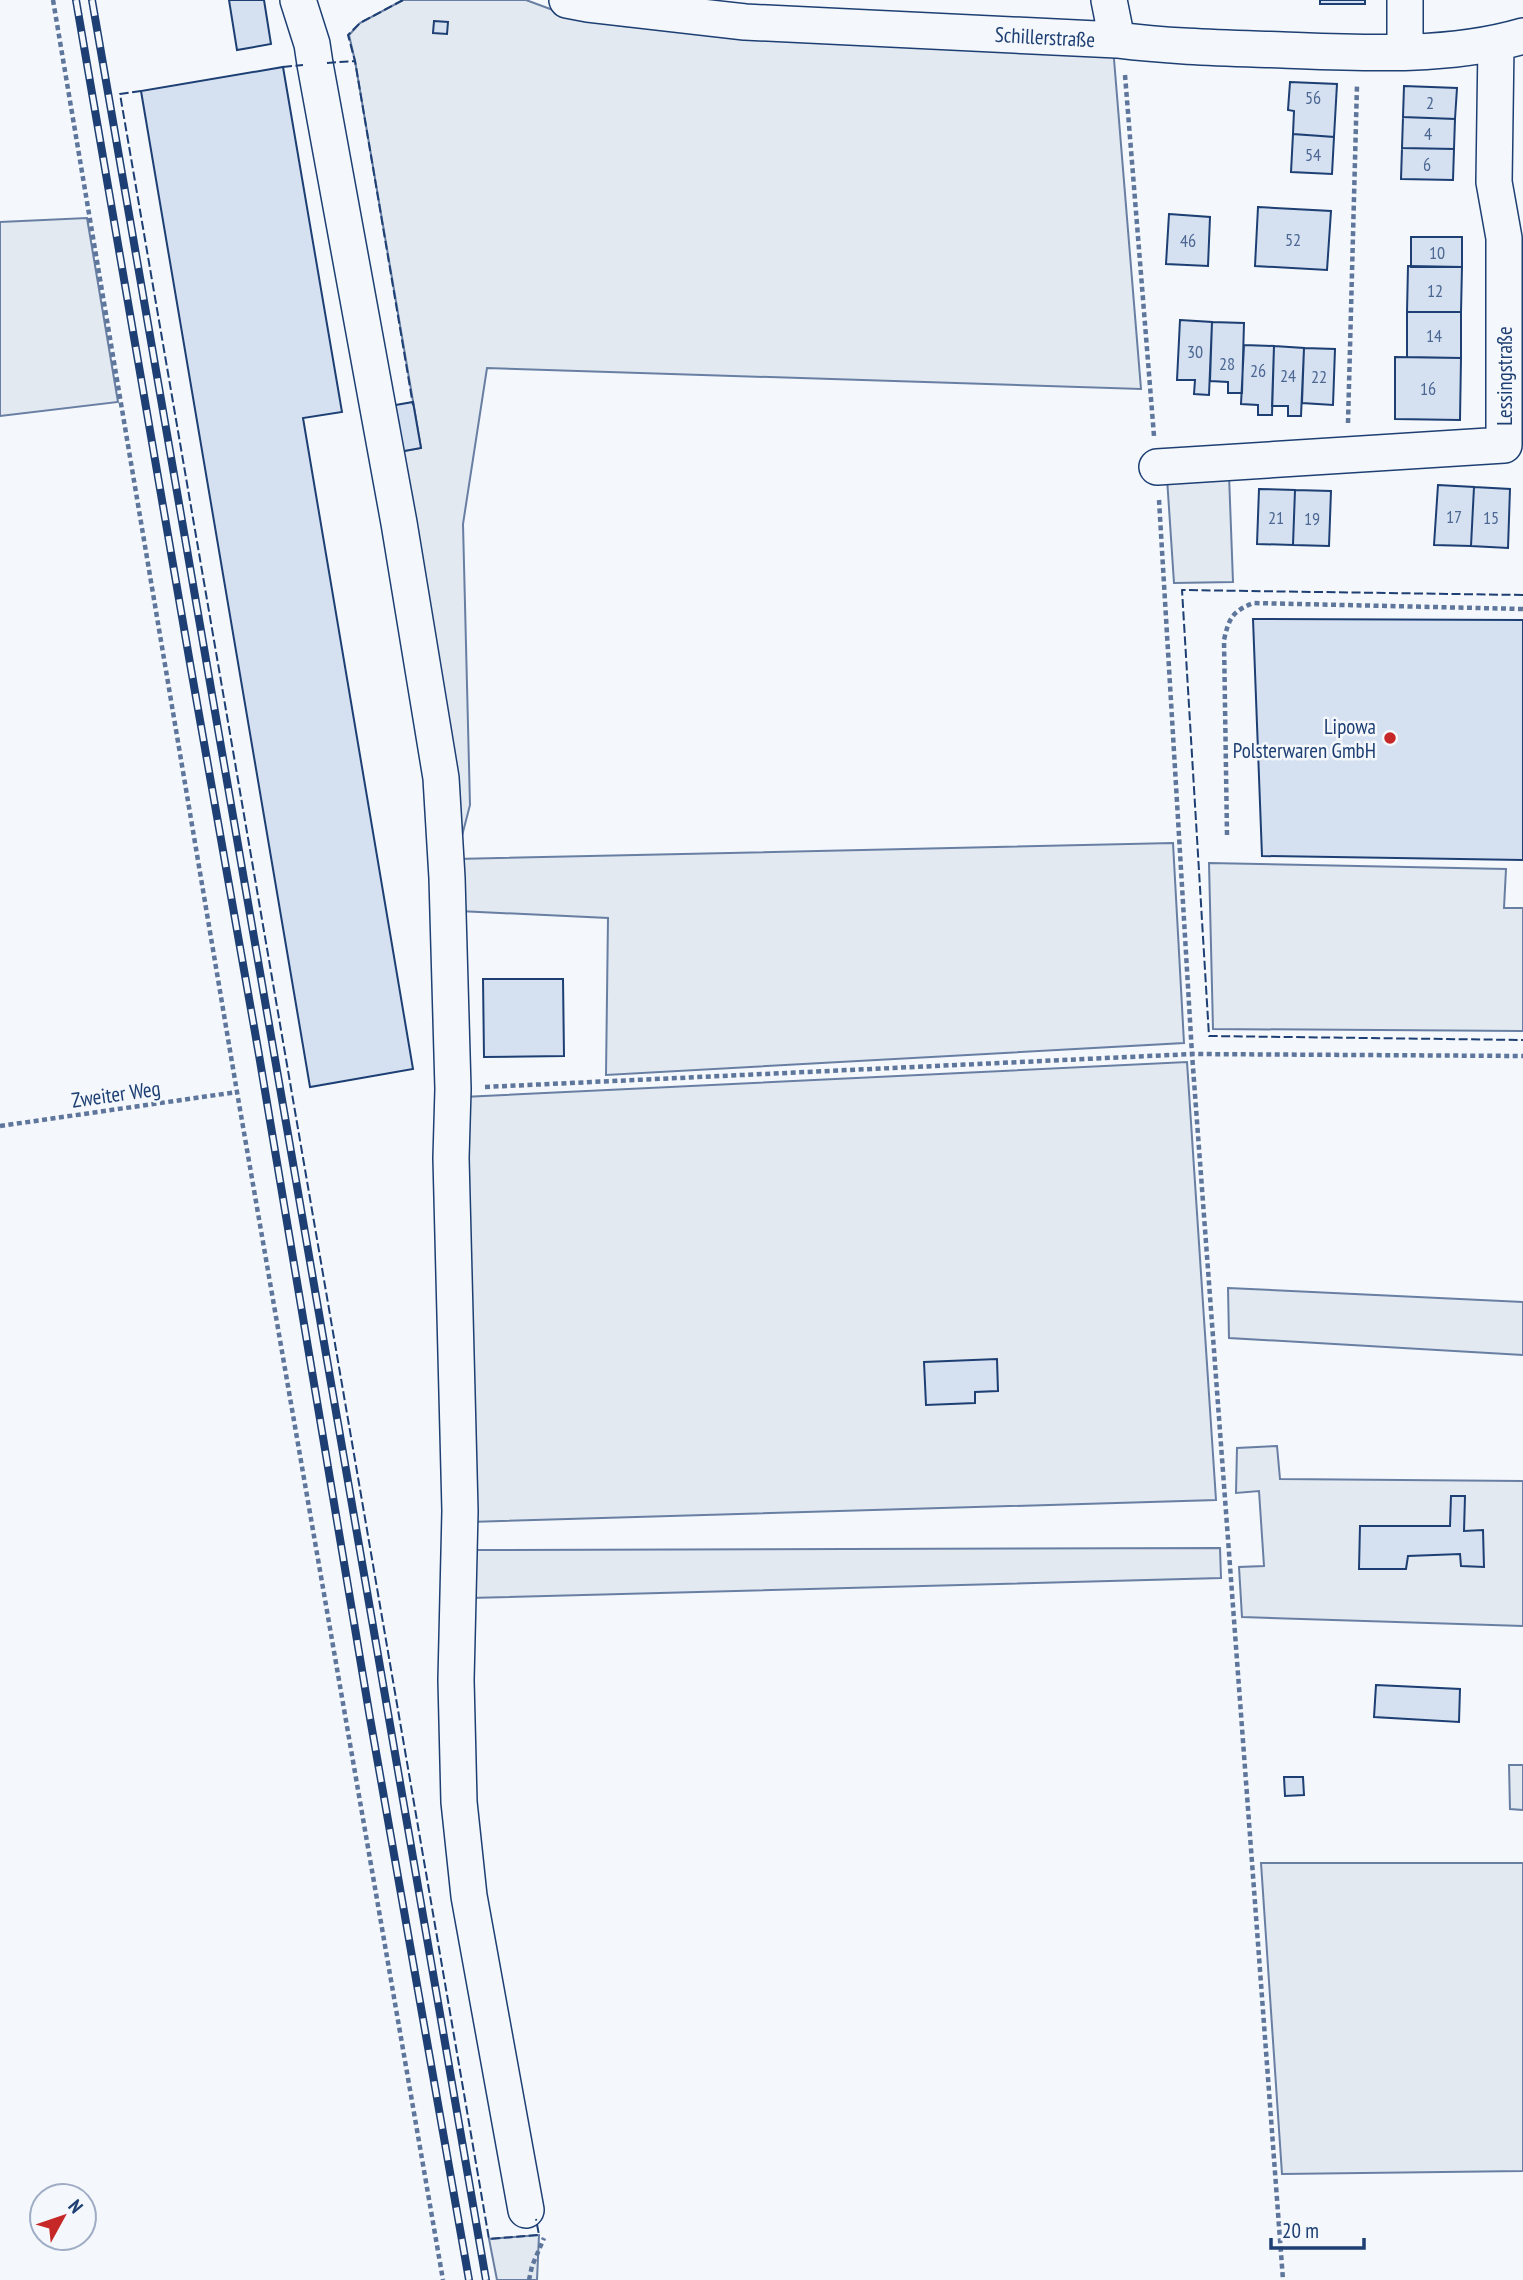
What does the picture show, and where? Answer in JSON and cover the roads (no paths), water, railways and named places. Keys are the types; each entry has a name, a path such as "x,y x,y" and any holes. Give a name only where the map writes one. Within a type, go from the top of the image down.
{"street":[{"name":"Schillerstraße","path":"567,0 588,4 745,11 1158,45 1357,53 1405,52 1509,40"},
{"path":"1108,0 1117,40"},
{"path":"1405,0 1405,52"},
{"path":"300,1 315,64 399,523 441,778 458,1089 451,1158 460,1511 456,1680 459,1802 468,1896 536,2222"},
{"name":"Lessingstraße","path":"1157,467 1504,445 1504,238 1494,181 1509,40"}],"railway":[{"path":"76,0 469,2280"},
{"path":"92,0 486,2280"}],"place":[{"name":"Lipowa Polsterwaren GmbH","path":"1390,738"}]}
